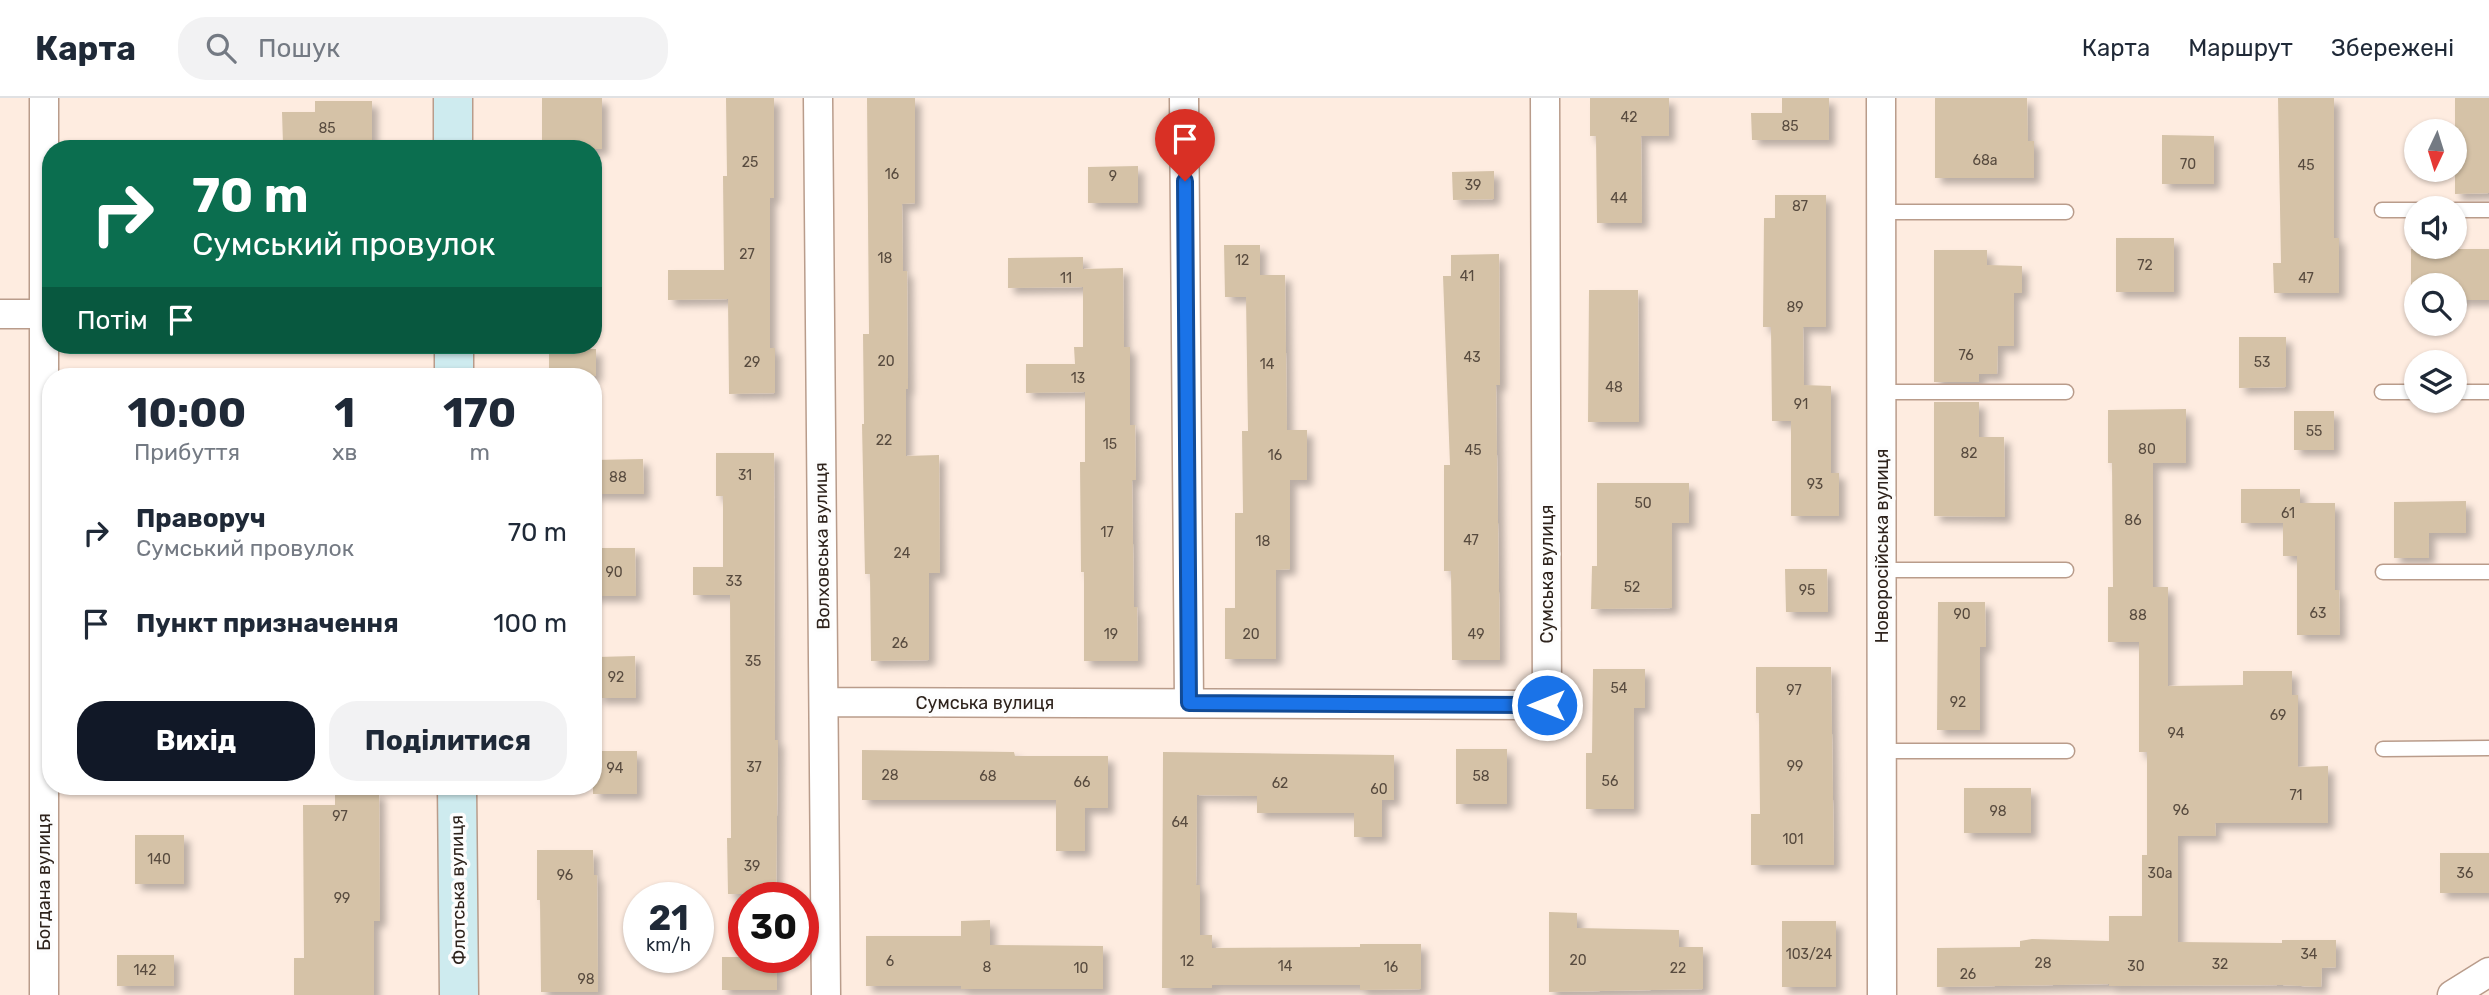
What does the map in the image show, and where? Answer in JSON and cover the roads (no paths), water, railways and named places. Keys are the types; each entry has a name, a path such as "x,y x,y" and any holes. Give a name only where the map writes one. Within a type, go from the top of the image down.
{"street":[{"name":"Богдана вулиця","path":"44,98 45,140"},
{"path":"453,98 453,140"},
{"name":"Волховська вулиця","path":"818,98 826,995"},
{"path":"1184,98 1189,703"},
{"name":"Сумська вулиця","path":"824,702 1547,705 1545,98"},
{"name":"Новоросійська вулиця","path":"1881,98 1882,995"},
{"path":"0,314 42,314"},
{"name":"Богдана вулиця","path":"44,995 45,795"},
{"name":"Флотська вулиця","path":"457,795 459,995"},
{"path":"2463,993 2489,972"}],"lane":[{"path":"2382,210 2404,210"},
{"path":"2467,210 2489,210"},
{"path":"1881,212 2066,212"},
{"path":"1882,392 2066,392"},
{"path":"2382,392 2404,392"},
{"path":"2467,392 2489,392"},
{"path":"1882,570 2066,570"},
{"path":"2382,572 2489,572"},
{"path":"2383,749 2489,748"},
{"path":"1882,751 2067,751"}]}
